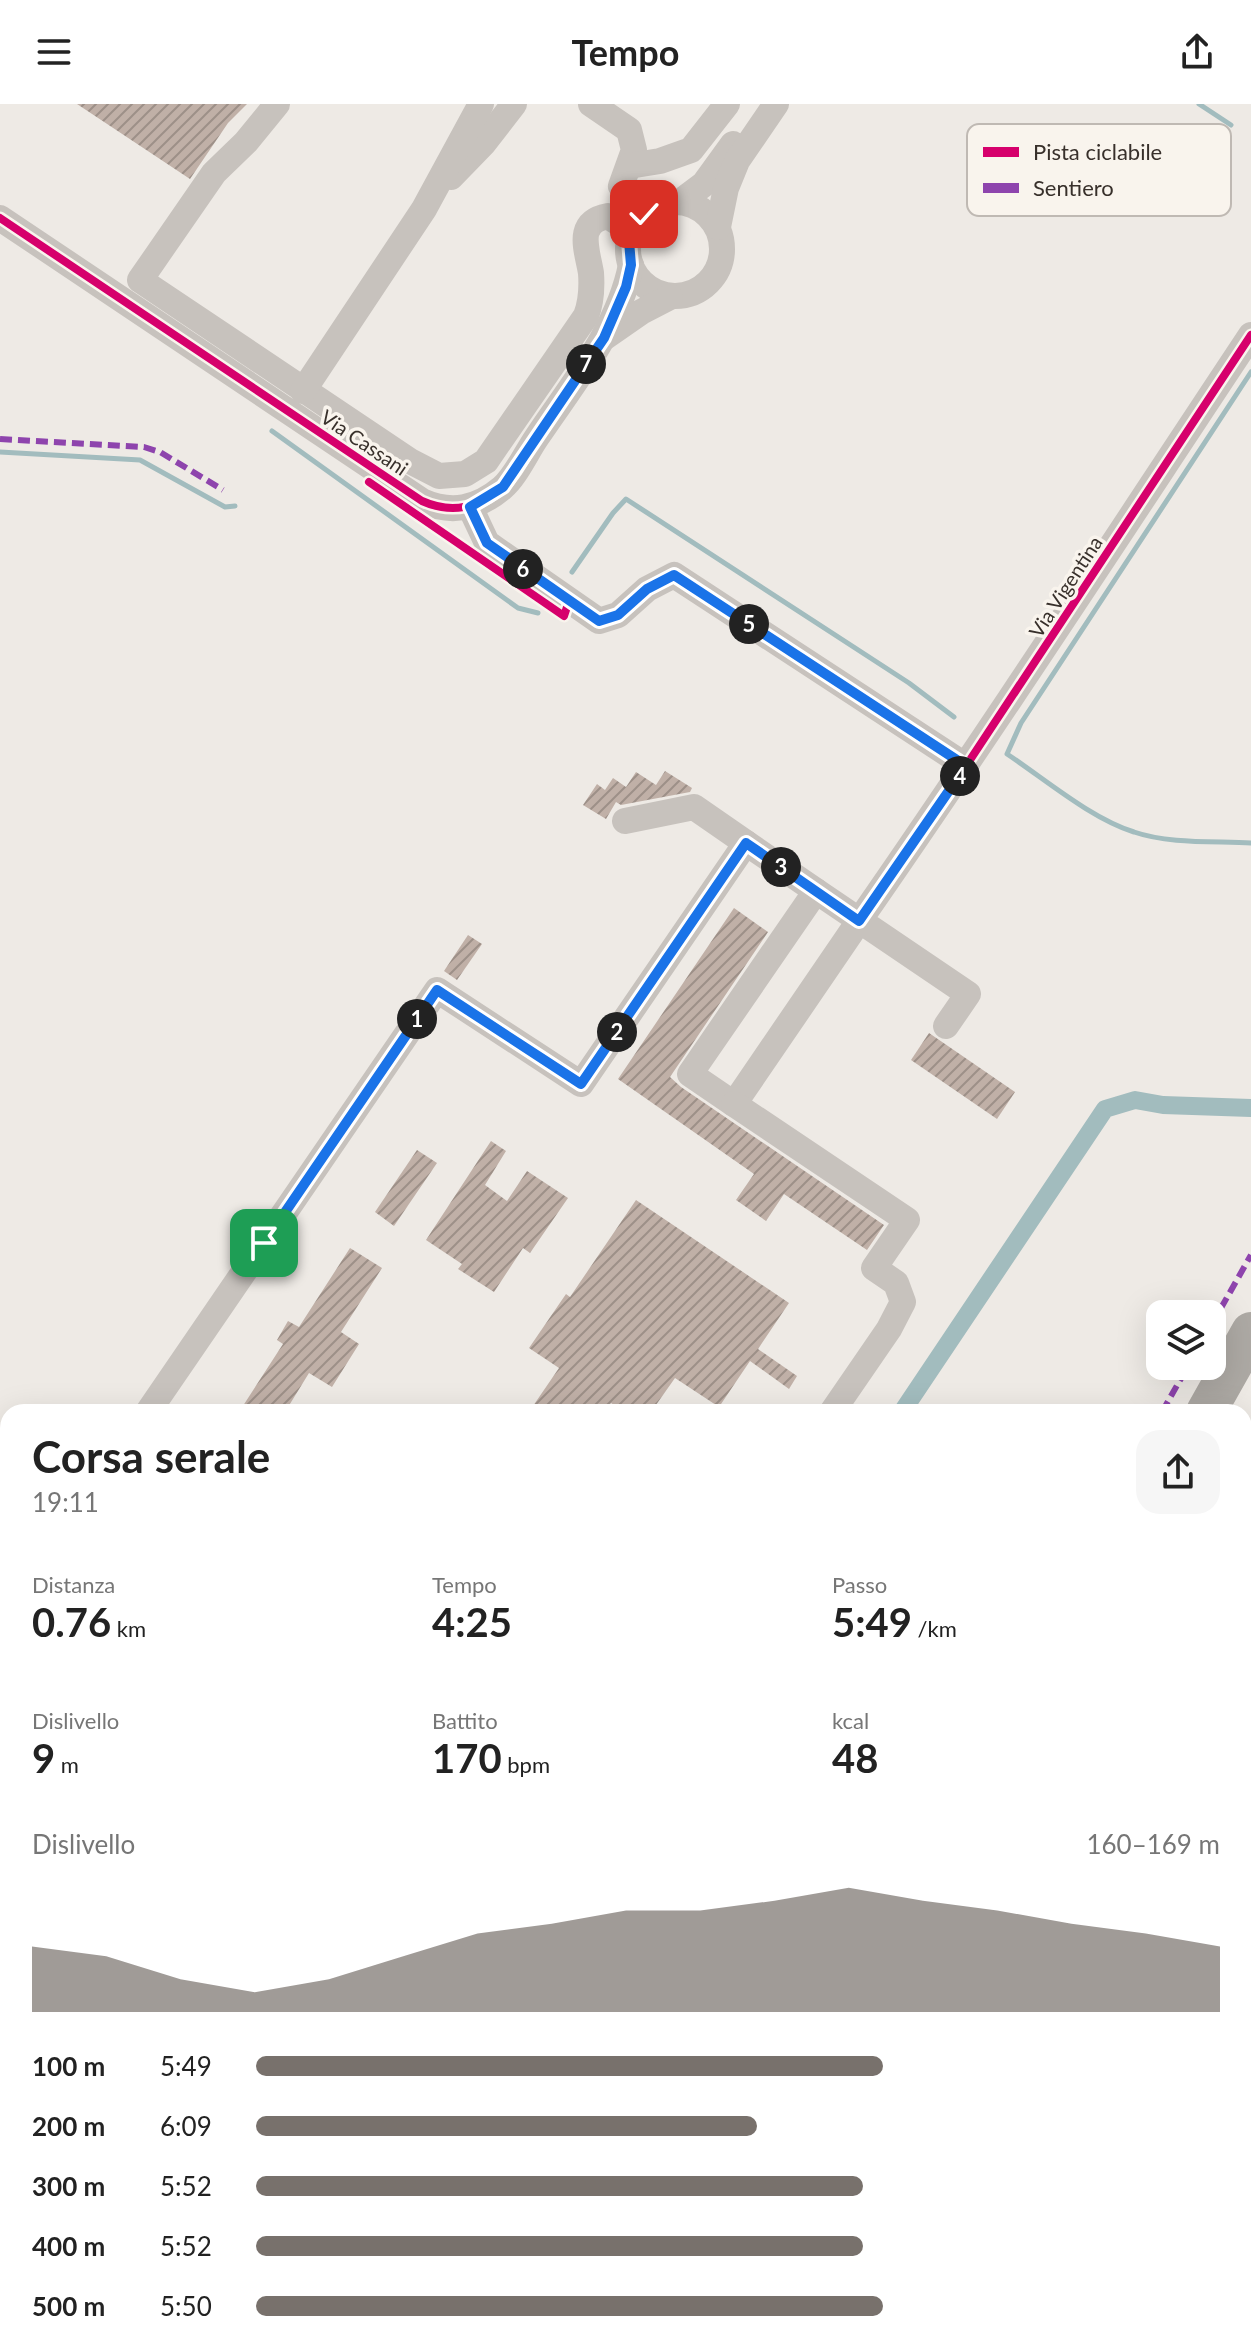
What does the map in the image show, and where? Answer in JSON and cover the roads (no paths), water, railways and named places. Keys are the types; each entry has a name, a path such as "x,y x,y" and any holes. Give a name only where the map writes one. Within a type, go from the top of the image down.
{"highway":[{"path":"1210,1404 1251,1332"}],"street":[{"path":"277,104 246,142 214,173 140,280 303,391 439,476 465,474 486,461 586,316 590,304 591,274 585,249 587,228 596,218 608,216 628,229 630,253 646,287 670,297"},
{"path":"303,391 424,209 481,104"},
{"path":"424,209 483,144 514,104"},
{"path":"591,104 629,130 634,150 621,186 638,201 695,206 718,227 723,256 710,282 698,291 670,297 641,312 604,338"},
{"path":"629,166 660,161 691,150 727,104"},
{"path":"758,104 704,184 644,214 634,226 626,287 604,338 503,487 470,507 487,543 599,621 618,615 647,589 674,575 966,766"},
{"path":"718,227 726,188 737,161 776,104"},
{"name":"Via Cassani","path":"0,218 422,501 442,509 470,507"},
{"path":"96,284 152,289"},
{"name":"Via Vigentina","path":"734,1104 966,766 1251,335"},
{"path":"625,821 694,807 968,994 946,1026"},
{"path":"153,1404 437,990 581,1084 746,843"},
{"path":"816,891 690,1074 907,1220 874,1268 896,1283 903,1302 889,1329 837,1404"}],"waterway":[{"path":"1199,104 1229,124"},
{"path":"1251,372 1021,723 1007,754 1084,808 1117,826 1148,836 1177,840 1251,843"},
{"path":"272,431 518,608 538,613"},
{"path":"0,452 140,460 225,507 235,506"},
{"path":"572,572 626,499 909,683 954,717"},
{"path":"907,1404 1105,1109 1135,1100 1163,1105 1251,1108"}]}
